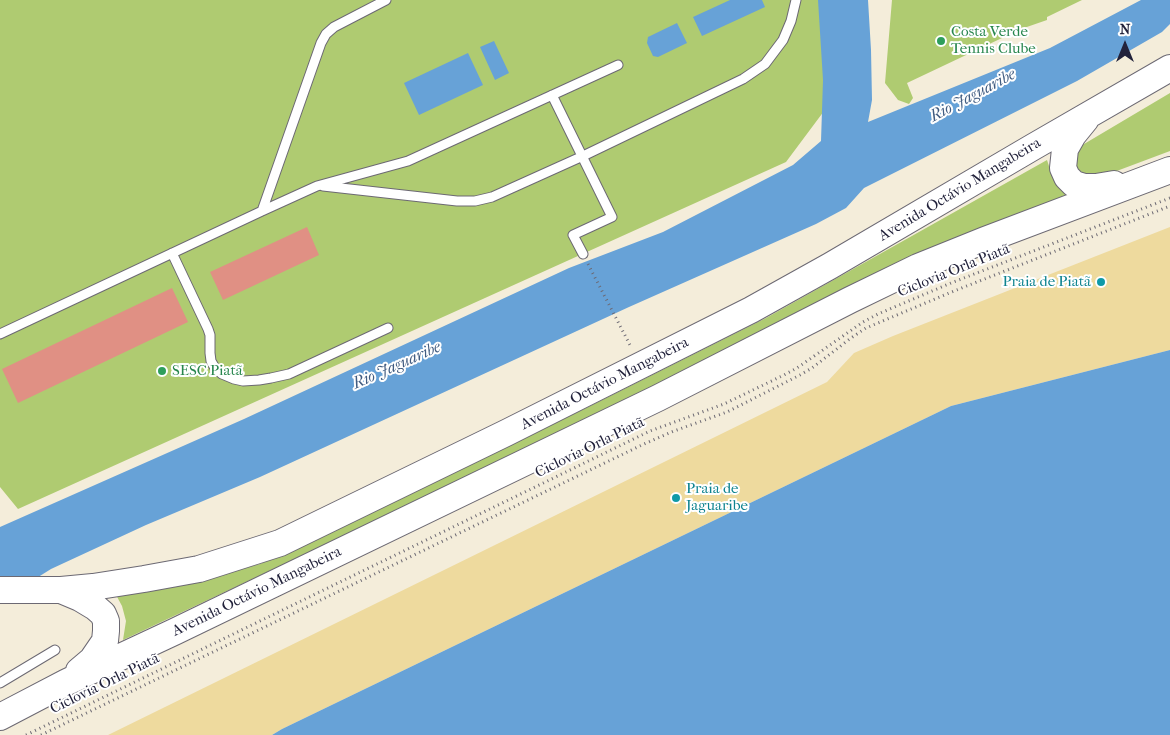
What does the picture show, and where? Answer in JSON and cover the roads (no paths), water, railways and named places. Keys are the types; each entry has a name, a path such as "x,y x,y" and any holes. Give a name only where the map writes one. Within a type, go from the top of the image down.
{"main road":[{"name":"Avenida Octávio Mangabeira","path":"0,590 55,590 93,587 199,569 280,542 506,433 751,310 839,261 1170,68"},
{"path":"1089,115 1073,135 1065,150 1063,168 1067,177 1074,184 1084,187 1096,187 1161,173"},
{"name":"Avenida Octávio Mangabeira","path":"0,717 67,682 649,402 918,267 1161,173"},
{"path":"55,590 80,598 95,607 106,621 105,641 92,660 67,682"}],"lane":[{"path":"262,211 321,43 326,34 334,27 386,0"},
{"path":"317,186 457,201 474,201 492,197 583,156 743,79 765,64 783,40 791,21 796,0"},
{"path":"0,334 317,186 408,161 618,65"},
{"path":"552,94 612,217 573,235 583,254"},
{"path":"172,253 208,328 211,361 222,374 234,379 243,381 258,380 288,374 388,328"},
{"path":"0,683 55,650"}],"water":[{"path":"730,0 762,0 765,7 702,36 693,17"},
{"name":"Rio Jaguaribe","path":"818,0 868,0 872,100 868,122 1050,48 1141,0 1170,0 1170,24 1162,32 1077,81 864,188 846,208 816,224 629,307 260,477 146,525 51,569 0,601 0,527 244,419 569,268 663,232 793,165 821,141 823,80"},
{"path":"677,23 687,43 658,57 653,56 647,43 648,37"},
{"path":"494,41 509,73 495,80 480,47"},
{"path":"468,53 483,85 419,115 404,83"},
{"path":"1170,350 1170,735 272,735 951,406"}],"place":[{"name":"Costa Verde Tennis Clube","path":"941,41"},
{"name":"Praia de Piatã","path":"1101,282"},
{"name":"SESC Piatã","path":"162,371"},
{"name":"Praia de Jaguaribe","path":"676,498"}]}
